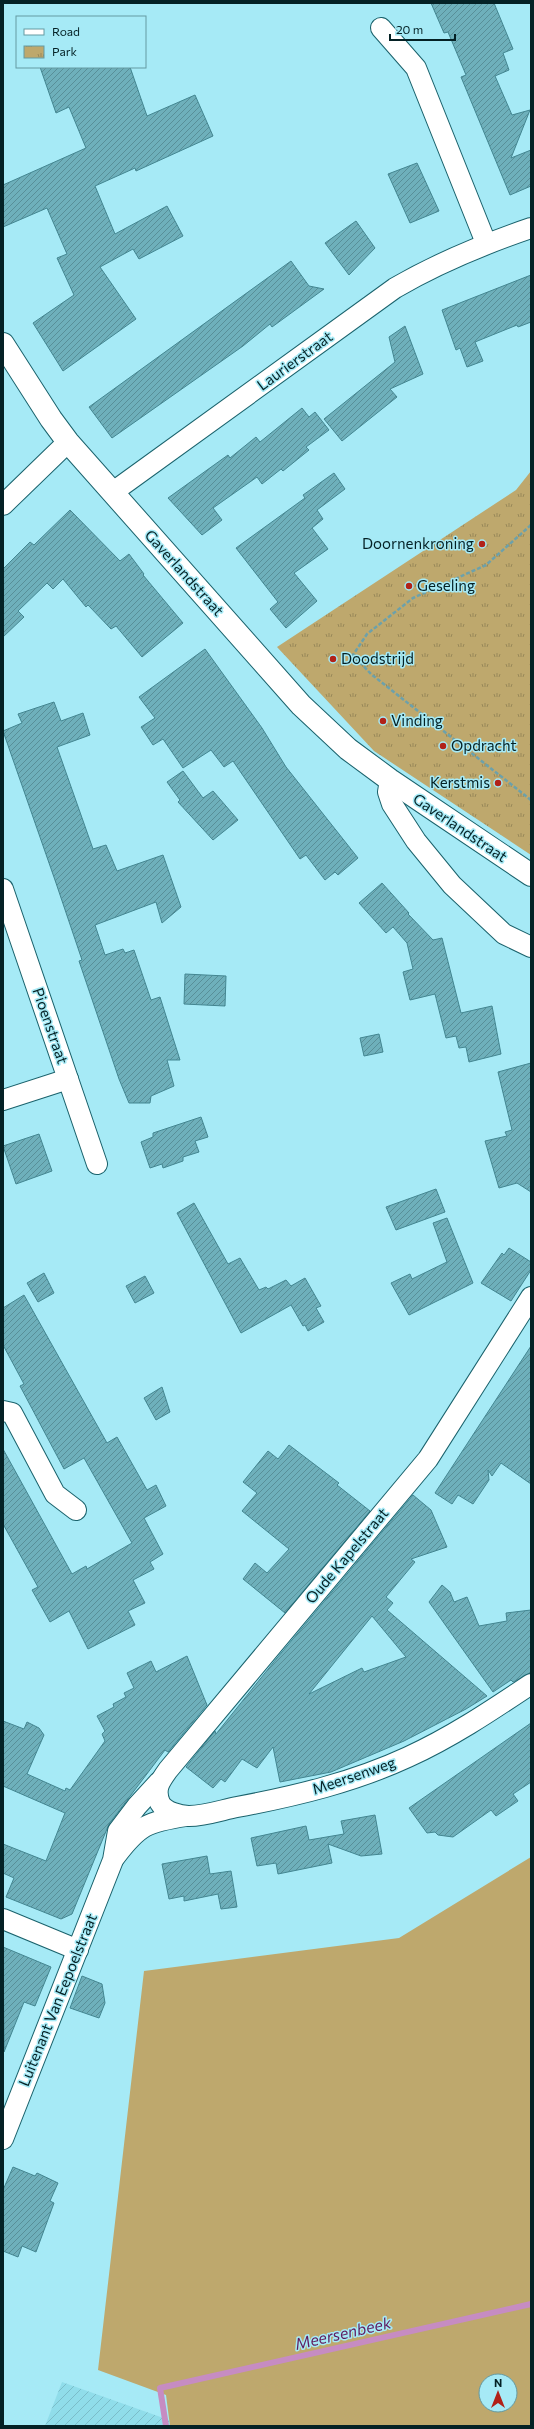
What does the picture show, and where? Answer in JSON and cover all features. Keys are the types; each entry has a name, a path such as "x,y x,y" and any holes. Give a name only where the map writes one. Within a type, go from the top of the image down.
{"street":[{"path":"381,28 416,68 486,243"},
{"name":"Laurierstraat","path":"113,492 395,288 425,271 486,243 531,228"},
{"name":"Gaverlandstraat","path":"3,344 51,419 68,442 301,705 348,749 390,780 531,875"},
{"path":"3,506 68,442"},
{"name":"Gaverlandstraat","path":"390,780 388,792 392,804 416,841 452,884 504,934 531,947"},
{"name":"Pioenstraat","path":"3,889 97,1164"},
{"path":"3,1100 68,1079"},
{"name":"Oude Kapelstraat","path":"159,1782 428,1460 531,1297"},
{"path":"3,1411 12,1414 55,1494 76,1510"},
{"name":"Meersenweg","path":"159,1782 157,1794 162,1805 172,1813 190,1816 290,1797 354,1778 408,1757 478,1719 531,1684"},
{"name":"Luitenant Van Eepoelstraat","path":"3,2139 113,1860 118,1831 136,1806 159,1782"},
{"name":"Luitenant Van Eepoelstraat","path":"113,1860 132,1835 141,1828 158,1820 190,1816"},
{"path":"3,1919 78,1950"}],"path":[{"path":"531,525 486,565 413,598 367,634 353,655 371,674 531,800"}],"shaded area":[{"path":"62,2382 169,2420 170,2426 45,2426"}],"green space":[{"path":"531,471 531,855 374,751 277,647 516,490"},
{"path":"531,1857 531,2426 170,2426 166,2395 98,2370 144,1971 399,1938"}],"building":[{"path":"431,3 494,3 513,49 503,53 509,70 495,76 512,115 530,110 511,158 531,150 531,186 510,195 461,77 466,75 448,32 444,33"},
{"path":"40,68 130,68 147,116 195,95 213,136 136,171 135,168 95,186 115,234 167,206 183,236 139,259 133,249 100,267 136,319 63,371 33,323 74,295 57,258 67,254 47,208 3,227 3,185 86,148 69,107 56,113"},
{"path":"417,163 439,211 410,223 388,174"},
{"path":"356,221 375,248 349,275 325,243"},
{"path":"291,261 309,286 324,289 272,327 270,324 243,346 112,438 89,407"},
{"path":"531,275 531,322 518,327 517,325 475,342 483,361 467,367 460,348 456,350 442,310"},
{"path":"405,326 423,374 390,389 397,397 342,441 324,419 395,362 389,337"},
{"path":"302,408 309,417 315,412 329,430 306,447 309,450 283,471 281,469 262,484 257,477 213,508 222,520 202,535 168,498 228,455 230,458 256,437 260,442"},
{"path":"334,473 345,489 317,510 323,519 312,528 328,549 294,573 317,601 286,628 270,609 278,602 236,548 305,498 303,495"},
{"path":"70,510 120,561 129,554 144,574 143,575 183,623 142,657 116,626 111,629 88,605 86,607 63,579 53,589 47,583 18,611 24,617 3,637 3,569 30,542 34,545"},
{"path":"205,649 262,728 286,767 358,858 338,875 335,872 325,880 306,855 300,859 233,761 224,767 211,750 183,768 163,739 153,745 141,727 155,718 139,697"},
{"path":"54,702 61,721 83,713 90,735 57,747 93,849 106,845 117,871 163,855 181,907 162,923 156,902 95,925 105,955 123,949 125,953 134,950 151,1000 160,997 180,1060 167,1060 174,1086 151,1096 150,1103 129,1103 119,1079 79,961 82,960 3,731 22,723 18,714"},
{"path":"183,771 203,798 213,791 238,820 213,840 178,802 180,800 167,782"},
{"path":"382,883 409,913 408,914 433,940 442,938 461,1013 492,1006 501,1054 469,1062 466,1047 459,1048 456,1036 446,1038 435,994 410,1000 403,972 413,969 407,943 393,927 386,933 359,903"},
{"path":"185,974 226,976 225,1006 184,1004"},
{"path":"379,1034 383,1052 364,1056 360,1038"},
{"path":"531,1063 531,1192 517,1183 499,1188 485,1141 507,1136 505,1132 512,1130 498,1072"},
{"path":"201,1117 208,1137 195,1141 199,1152 183,1157 183,1161 163,1168 162,1164 150,1168 141,1142 153,1137 153,1133"},
{"path":"39,1134 52,1171 16,1184 3,1146"},
{"path":"436,1189 445,1212 396,1230 386,1207"},
{"path":"194,1203 228,1264 240,1258 259,1290 266,1287 268,1289 286,1280 291,1286 305,1278 321,1306 316,1308 324,1322 308,1331 305,1325 303,1326 291,1305 241,1333 177,1213"},
{"path":"447,1218 473,1283 409,1315 391,1283 410,1274 412,1279 447,1262 433,1223"},
{"path":"509,1248 531,1262 531,1270 511,1301 481,1283 502,1253 504,1255"},
{"path":"44,1273 54,1293 38,1302 27,1283"},
{"path":"145,1276 154,1293 135,1303 126,1286"},
{"path":"24,1295 107,1443 117,1437 147,1490 156,1485 166,1506 144,1518 163,1554 150,1562 154,1569 133,1580 145,1603 128,1611 135,1625 88,1649 69,1611 50,1622 32,1590 38,1587 3,1524 3,1449 72,1574 86,1566 87,1569 132,1543 84,1458 64,1469 20,1386 24,1384 3,1345 3,1308"},
{"path":"531,1346 531,1484 501,1463 492,1476 488,1470 489,1480 473,1504 458,1495 452,1504 435,1493"},
{"path":"162,1387 170,1412 156,1420 144,1398"},
{"path":"289,1445 339,1483 337,1485 370,1511 285,1613 243,1579 255,1563 267,1573 289,1549 242,1511 257,1493 243,1482 268,1451 278,1459"},
{"path":"413,1495 431,1510 447,1547 411,1559 415,1562 386,1597 393,1603 387,1610 487,1696 466,1709 404,1741 331,1772 280,1782 273,1747 257,1768 242,1759 225,1782 221,1779 213,1788 186,1767 215,1731 216,1734 277,1658","holes":["372,1616 406,1657 364,1672 362,1668 309,1694"]},
{"path":"442,1585 450,1592 454,1602 467,1597 479,1626 507,1621 506,1613 531,1610 531,1673 513,1682 511,1680 493,1692 429,1602"},
{"path":"187,1656 207,1705 168,1752 165,1750 109,1824 72,1914 61,1919 6,1897 14,1878 3,1873 3,1844 46,1861 65,1813 3,1786 3,1721 24,1729 27,1722 39,1728 44,1735 27,1774 65,1791 66,1788 70,1790 105,1741 102,1734 105,1731 97,1716 114,1707 113,1704 126,1697 124,1693 134,1688 127,1673 151,1661 156,1672"},
{"path":"531,1723 531,1782 513,1794 518,1801 496,1816 491,1810 453,1837 438,1835 435,1832 427,1833 409,1808"},
{"path":"375,1815 382,1854 361,1856 328,1844 332,1863 278,1874 276,1863 257,1866 251,1838 306,1826 309,1840 344,1834 341,1821"},
{"path":"207,1856 210,1874 231,1871 237,1907 221,1909 218,1894 184,1901 184,1896 169,1899 162,1864"},
{"path":"3,1947 51,1967 35,2006 24,2002 4,2052"},
{"path":"82,1976 102,1984 105,2003 99,2018 70,2008"},
{"path":"13,2167 35,2176 37,2173 58,2183 50,2201 54,2203 36,2252 22,2246 18,2257 3,2251 3,2190"}],"waterway":[{"name":"Meersenbeek","path":"166,2426 160,2388 531,2304"}],"place":[{"name":"Doornenkroning","path":"482,544"},
{"name":"Geseling","path":"409,586"},
{"name":"Doodstrijd","path":"333,659"},
{"name":"Vinding","path":"383,721"},
{"name":"Opdracht","path":"443,746"},
{"name":"Kerstmis","path":"498,783"}]}
